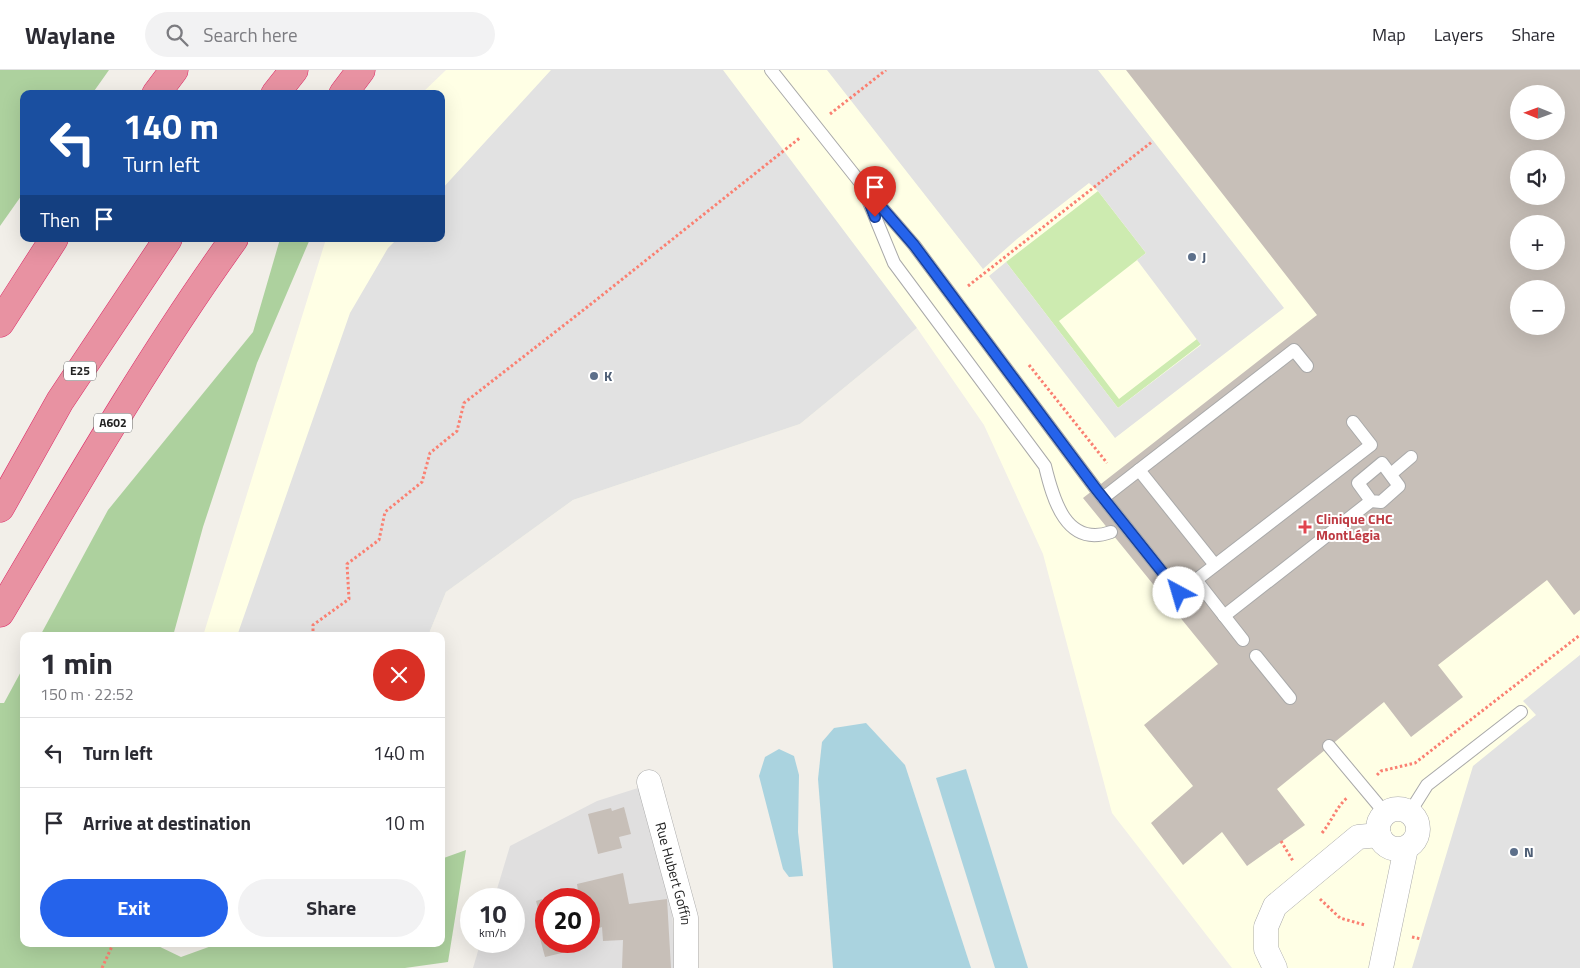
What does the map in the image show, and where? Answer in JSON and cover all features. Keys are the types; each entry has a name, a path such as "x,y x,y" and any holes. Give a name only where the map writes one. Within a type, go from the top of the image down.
{"highway":[{"path":"159,90 174,70"},
{"path":"278,90 294,70"},
{"path":"345,90 361,70"},
{"path":"0,323 52,242"},
{"name":"E25","path":"0,508 60,401 166,242"},
{"name":"A602","path":"0,613 175,322 232,242"}],"street":[{"name":"Rue Hubert Goffin","path":"649,782 686,918 686,968"},
{"path":"1275,968 1266,949 1266,927 1275,906 1358,837 1382,824 1399,808 1410,812 1416,819 1418,833 1416,839 1406,848 1399,850 1386,846 1382,824"},
{"path":"1380,968 1406,848"}],"lane":[{"path":"771,70 863,186 914,245 1104,498 1179,593 1371,445 1353,422"},
{"path":"863,186 894,262 1045,466 1052,494 1061,514 1081,533 1098,537 1111,532"},
{"path":"1104,498 1294,350 1307,366"},
{"path":"1391,474 1411,457"},
{"path":"1224,616 1371,501 1381,502 1399,486 1382,463 1358,483 1371,501"},
{"path":"1140,470 1215,565"},
{"path":"1196,580 1243,640"},
{"path":"1256,656 1290,698"},
{"path":"1410,812 1427,785 1521,712"},
{"path":"1329,746 1362,786 1382,824"}],"path":[{"path":"313,632 313,625 350,599 347,564 379,540 385,512 422,482 430,452 457,432 464,402 586,308 886,70"},
{"path":"968,287 1153,141"},
{"path":"1318,838 1332,821 1338,805 1381,771 1414,763 1580,634"},
{"path":"1281,841 1326,907 1340,918 1421,939"},
{"path":"1286,865 1298,854"},
{"path":"102,968 112,947"}],"shaded area":[{"name":"Clinique CHC MontLégia","path":"446,70 1580,70 1580,968 1232,968 1112,813 1043,554 984,425 917,328 800,424 573,500 446,592 430,632 204,632 325,242 445,242 445,90 425,90"},
{"name":"K","path":"551,70 723,70 917,328 800,424 573,500 446,592 430,632 238,632 350,313 388,248 394,242 445,242 445,186"},
{"name":"J","path":"827,70 1098,70 1284,308 1115,438 989,276 1006,262 1118,408 1201,345 1137,260 1146,253 1098,191 1089,183 1017,239 983,269"},
{"name":"N","path":"1580,655 1580,968 1412,968 1473,766 1536,715 1523,701"},
{"path":"638,788 671,885 675,968 473,968 477,953 525,953 525,888 497,888 510,846 597,801"}],"green space":[{"path":"0,70 109,70 95,90 20,90 20,198 0,226"},
{"path":"1098,191 1146,253 1059,321 1119,399 1197,339 1201,344 1118,408 1006,262"},
{"path":"279,242 309,242 257,363 203,527 174,632 42,632 108,510 253,332"},
{"path":"20,673 20,947 160,947 181,957 209,947 445,947 445,858 466,850 448,962 405,968 0,968 0,703 4,703"}],"water":[{"path":"866,723 905,765 971,968 833,968 818,779 822,742 834,728"},
{"path":"779,749 794,756 799,775 798,832 803,876 789,877 783,869 759,776 765,757"},
{"path":"966,769 1028,968 995,968 936,778"}],"building":[{"path":"1126,70 1580,70 1580,610 1574,615 1547,580 1438,665 1463,697 1411,737 1384,702 1277,789 1305,825 1247,866 1222,832 1183,865 1151,823 1193,786 1144,725 1218,664 1083,498 1317,315"},
{"path":"624,807 631,834 619,837 622,848 598,854 588,814 611,808 612,811"},
{"path":"623,873 629,904 667,899 671,968 622,968 623,940 603,941 602,927 600,928 600,888 578,888 577,884"},
{"path":"544,953 562,953 545,957"}],"place":[{"name":"J","path":"1192,257"},
{"name":"K","path":"594,376"},
{"name":"Clinique CHC MontLégia","path":"1305,527"},
{"name":"N","path":"1514,852"}],"route":[{"path":"875,217 863,186 914,245 1096,489 1179,593"}]}
